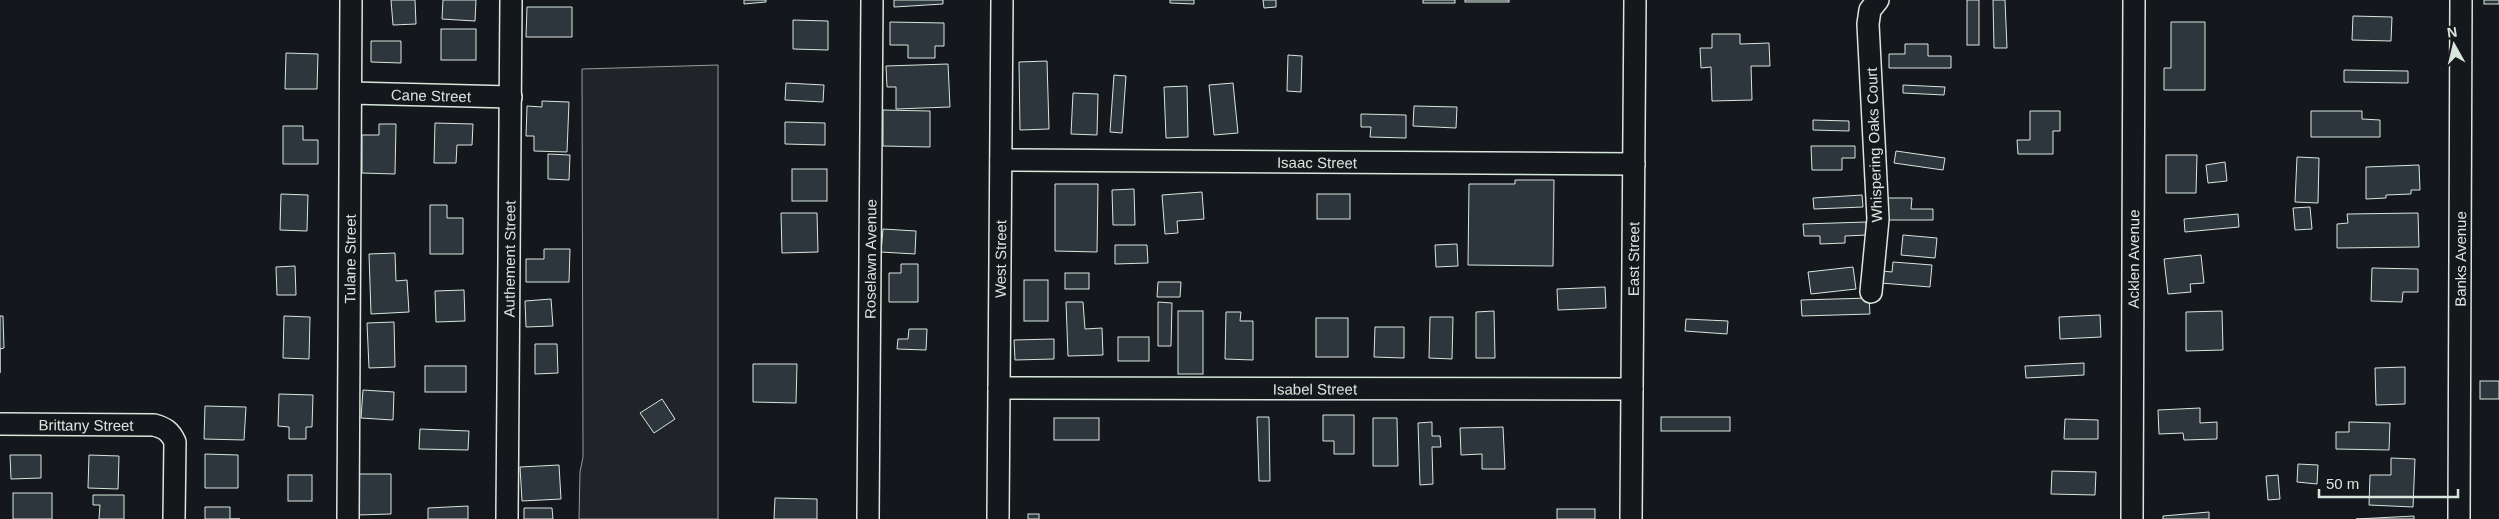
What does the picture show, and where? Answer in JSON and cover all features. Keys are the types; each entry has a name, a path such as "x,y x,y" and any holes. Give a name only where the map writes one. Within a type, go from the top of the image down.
{"street":[{"name":"Tulane Street","path":"348,519 351,0"},
{"name":"Authement Street","path":"507,519 511,97 510,0"},
{"name":"Roselawn Avenue","path":"868,519 872,0"},
{"name":"West Street","path":"998,519 1002,0"},
{"name":"East Street","path":"1631,519 1635,0"},
{"name":"Whispering Oaks Court","path":"1871,292 1878,219 1868,24 1870,10 1878,0"},
{"name":"Acklen Avenue","path":"2132,519 2134,0"},
{"name":"Banks Avenue","path":"2459,519 2461,0"},
{"name":"Cane Street","path":"351,92 511,97"},
{"name":"Isaac Street","path":"1000,160 1634,164"},
{"name":"Isabel Street","path":"999,388 1632,389"},
{"name":"Brittany Street","path":"0,424 154,425 165,428 171,433 176,442 174,519"}],"shaded area":[{"path":"718,65 718,519 579,519 580,472 583,457 582,69"}],"building":[{"path":"391,0 415,0 416,24 393,25"},
{"path":"443,0 476,0 475,21 442,19"},
{"path":"744,0 766,0 766,2 744,4"},
{"path":"894,0 943,0 943,4 894,7"},
{"path":"1170,0 1194,0 1194,4 1170,3"},
{"path":"1263,0 1276,0 1276,7 1264,8"},
{"path":"1423,0 1455,0 1455,3 1423,3"},
{"path":"1465,0 1509,0 1509,2 1465,2"},
{"path":"1967,0 1979,0 1979,45 1967,45"},
{"path":"1993,0 2005,0 2007,48 1994,48"},
{"path":"2484,0 2499,0 2499,4 2484,4"},
{"path":"527,7 572,7 572,37 526,37"},
{"path":"2353,16 2392,17 2391,41 2352,40"},
{"path":"793,20 828,21 828,50 793,49"},
{"path":"890,22 944,23 944,46 935,46 935,58 908,58 908,45 890,45"},
{"path":"2171,22 2205,22 2205,90 2164,90 2164,68 2171,68"},
{"path":"441,29 476,29 476,60 441,60"},
{"path":"1712,34 1740,34 1740,44 1769,43 1770,66 1751,66 1752,100 1712,101 1711,67 1701,68 1700,48 1712,48"},
{"path":"371,41 401,41 401,63 371,62"},
{"path":"1905,44 1928,44 1928,56 1951,56 1951,68 1889,68 1889,54 1905,54"},
{"path":"286,53 318,54 317,89 285,89"},
{"path":"1288,55 1302,56 1301,92 1287,91"},
{"path":"1047,61 1049,129 1020,130 1019,62"},
{"path":"948,64 950,107 896,109 896,87 887,87 886,66"},
{"path":"2344,70 2408,71 2408,83 2344,82"},
{"path":"1114,75 1126,76 1122,133 1110,132"},
{"path":"786,83 824,85 823,102 785,100"},
{"path":"1233,83 1238,133 1214,135 1209,85"},
{"path":"1903,85 1945,87 1944,95 1903,93"},
{"path":"1187,86 1188,137 1166,138 1164,87"},
{"path":"1073,93 1098,94 1097,135 1071,134"},
{"path":"542,101 569,102 567,152 534,151 534,136 526,136 527,106 542,107"},
{"path":"1414,106 1457,107 1456,128 1413,126"},
{"path":"883,110 930,111 930,147 883,146"},
{"path":"2030,111 2060,111 2060,131 2053,131 2053,154 2018,154 2017,140 2030,140"},
{"path":"2311,111 2362,111 2362,119 2380,120 2380,137 2311,137"},
{"path":"1361,114 1406,115 1406,138 1370,137 1371,127 1361,127"},
{"path":"1813,120 1849,121 1849,131 1813,130"},
{"path":"785,122 825,123 825,145 785,144"},
{"path":"435,123 473,124 472,145 457,145 456,163 434,163"},
{"path":"379,124 396,124 395,174 362,173 362,135 379,135"},
{"path":"283,126 303,126 303,140 318,140 318,164 283,164"},
{"path":"1811,146 1855,146 1855,158 1842,158 1842,170 1812,170"},
{"path":"1896,151 1945,158 1943,170 1894,163"},
{"path":"548,154 570,155 569,180 548,179"},
{"path":"2166,155 2197,155 2196,193 2166,193"},
{"path":"2297,157 2319,158 2318,203 2295,202"},
{"path":"2225,162 2227,181 2208,183 2206,165"},
{"path":"2419,165 2420,190 2411,190 2411,194 2386,195 2386,198 2366,199 2366,167"},
{"path":"792,169 827,169 827,201 792,201"},
{"path":"1515,180 1554,180 1553,266 1468,265 1469,184 1515,184"},
{"path":"1055,184 1098,184 1097,252 1055,251"},
{"path":"1134,189 1135,225 1113,225 1112,190"},
{"path":"1202,192 1204,219 1177,221 1178,233 1165,234 1162,195"},
{"path":"281,194 308,195 307,231 280,230"},
{"path":"1317,194 1350,194 1350,219 1317,219"},
{"path":"1862,195 1863,207 1814,209 1813,198"},
{"path":"1887,198 1912,198 1911,209 1933,209 1933,220 1887,220"},
{"path":"430,205 447,205 447,218 463,218 463,254 430,254"},
{"path":"2310,207 2312,229 2295,230 2293,208"},
{"path":"781,213 817,213 818,252 782,253"},
{"path":"2418,213 2419,247 2337,248 2337,224 2348,223 2347,214"},
{"path":"2238,214 2239,227 2185,232 2184,219"},
{"path":"1866,222 1867,235 1845,236 1845,243 1820,244 1820,236 1804,236 1803,224"},
{"path":"883,229 916,231 915,254 881,252"},
{"path":"1903,235 1937,238 1935,258 1901,255"},
{"path":"1457,244 1458,266 1436,267 1435,245"},
{"path":"1115,245 1147,245 1148,263 1115,264"},
{"path":"544,249 570,249 569,282 526,282 526,259 544,259"},
{"path":"395,253 396,281 407,280 409,312 371,314 369,254"},
{"path":"2201,255 2204,283 2190,284 2191,292 2168,294 2164,259"},
{"path":"1893,262 1932,265 1930,287 1881,283 1882,271 1892,272"},
{"path":"901,264 918,264 918,302 889,302 889,273 901,273"},
{"path":"295,266 296,295 277,295 276,267"},
{"path":"1853,267 1856,289 1811,294 1808,272"},
{"path":"2372,268 2418,269 2418,292 2403,292 2402,302 2371,301"},
{"path":"1065,273 1089,273 1089,289 1065,289"},
{"path":"1024,280 1048,280 1048,321 1024,321"},
{"path":"1158,282 1181,282 1180,297 1157,297"},
{"path":"1605,287 1606,308 1558,310 1557,289"},
{"path":"464,290 465,321 436,322 435,291"},
{"path":"1869,298 1870,314 1802,316 1801,300"},
{"path":"551,299 553,326 526,327 525,301"},
{"path":"1066,302 1083,302 1085,329 1102,328 1103,355 1068,356"},
{"path":"1158,302 1172,303 1171,346 1158,346"},
{"path":"1178,311 1203,311 1203,374 1178,374"},
{"path":"1494,311 1495,358 1476,358 1476,312"},
{"path":"2222,311 2223,350 2186,351 2186,312"},
{"path":"1226,312 1241,312 1240,321 1253,321 1253,360 1225,359"},
{"path":"2100,315 2101,337 2060,339 2059,317"},
{"path":"0,316 3,316 4,348 0,349"},
{"path":"284,316 310,317 309,359 283,358"},
{"path":"1430,317 1453,317 1452,359 1429,358"},
{"path":"1316,318 1348,318 1348,357 1316,357"},
{"path":"1686,319 1728,321 1727,334 1685,331"},
{"path":"394,322 395,367 369,368 367,323"},
{"path":"1375,327 1404,327 1404,358 1374,357"},
{"path":"909,329 927,329 926,350 897,349 898,339 908,339"},
{"path":"1118,337 1149,337 1149,361 1118,361"},
{"path":"1054,339 1054,359 1015,360 1014,340"},
{"path":"535,344 557,344 558,373 535,374"},
{"path":"2084,363 2084,375 2026,378 2025,366"},
{"path":"753,364 797,364 796,403 753,402"},
{"path":"425,366 466,366 466,392 425,392"},
{"path":"2405,367 2405,404 2376,405 2375,368"},
{"path":"2480,381 2499,381 2499,399 2480,399"},
{"path":"363,390 394,392 393,420 361,418"},
{"path":"279,394 313,395 312,427 306,427 306,439 289,439 289,427 278,426"},
{"path":"662,399 675,419 654,433 640,413"},
{"path":"205,406 246,407 244,440 204,439"},
{"path":"2200,408 2200,423 2217,422 2217,439 2184,440 2183,433 2159,434 2158,410"},
{"path":"1323,415 1354,415 1354,454 1334,454 1334,441 1323,441"},
{"path":"1257,417 1269,417 1270,481 1259,481"},
{"path":"1661,417 1730,417 1730,431 1661,431"},
{"path":"1054,418 1099,418 1099,440 1054,440"},
{"path":"1373,418 1397,418 1398,466 1373,466"},
{"path":"2065,419 2098,420 2098,439 2064,439"},
{"path":"1432,422 1432,436 1440,436 1441,447 1432,447 1433,484 1420,485 1418,423"},
{"path":"2349,422 2390,423 2389,450 2336,449 2336,432 2349,432"},
{"path":"1503,427 1505,469 1482,469 1482,454 1461,455 1460,428"},
{"path":"420,429 469,431 468,450 419,449"},
{"path":"205,454 238,455 238,488 205,488"},
{"path":"10,455 41,455 41,478 11,479"},
{"path":"89,455 119,456 118,489 88,488"},
{"path":"2391,458 2415,459 2413,507 2369,505 2370,475 2391,475"},
{"path":"2298,464 2318,465 2317,484 2297,482"},
{"path":"559,465 561,499 522,501 520,467"},
{"path":"2052,471 2096,472 2095,495 2051,494"},
{"path":"357,474 391,474 391,514 357,515"},
{"path":"288,475 312,475 312,501 288,501"},
{"path":"2278,475 2280,499 2268,500 2266,476"},
{"path":"13,493 52,493 52,519 13,519"},
{"path":"93,495 124,495 124,519 99,519 100,505 93,505"},
{"path":"775,498 817,499 817,519 774,519"},
{"path":"468,506 468,519 428,519 428,508"},
{"path":"205,507 230,507 230,519 205,519"},
{"path":"524,508 552,508 553,519 524,519"},
{"path":"1557,509 1595,509 1595,519 1557,519"},
{"path":"2209,512 2209,519 2163,519 2163,516"},
{"path":"1028,514 1039,514 1039,519 1028,519"},
{"path":"2414,516 2414,519 2356,519"}]}
